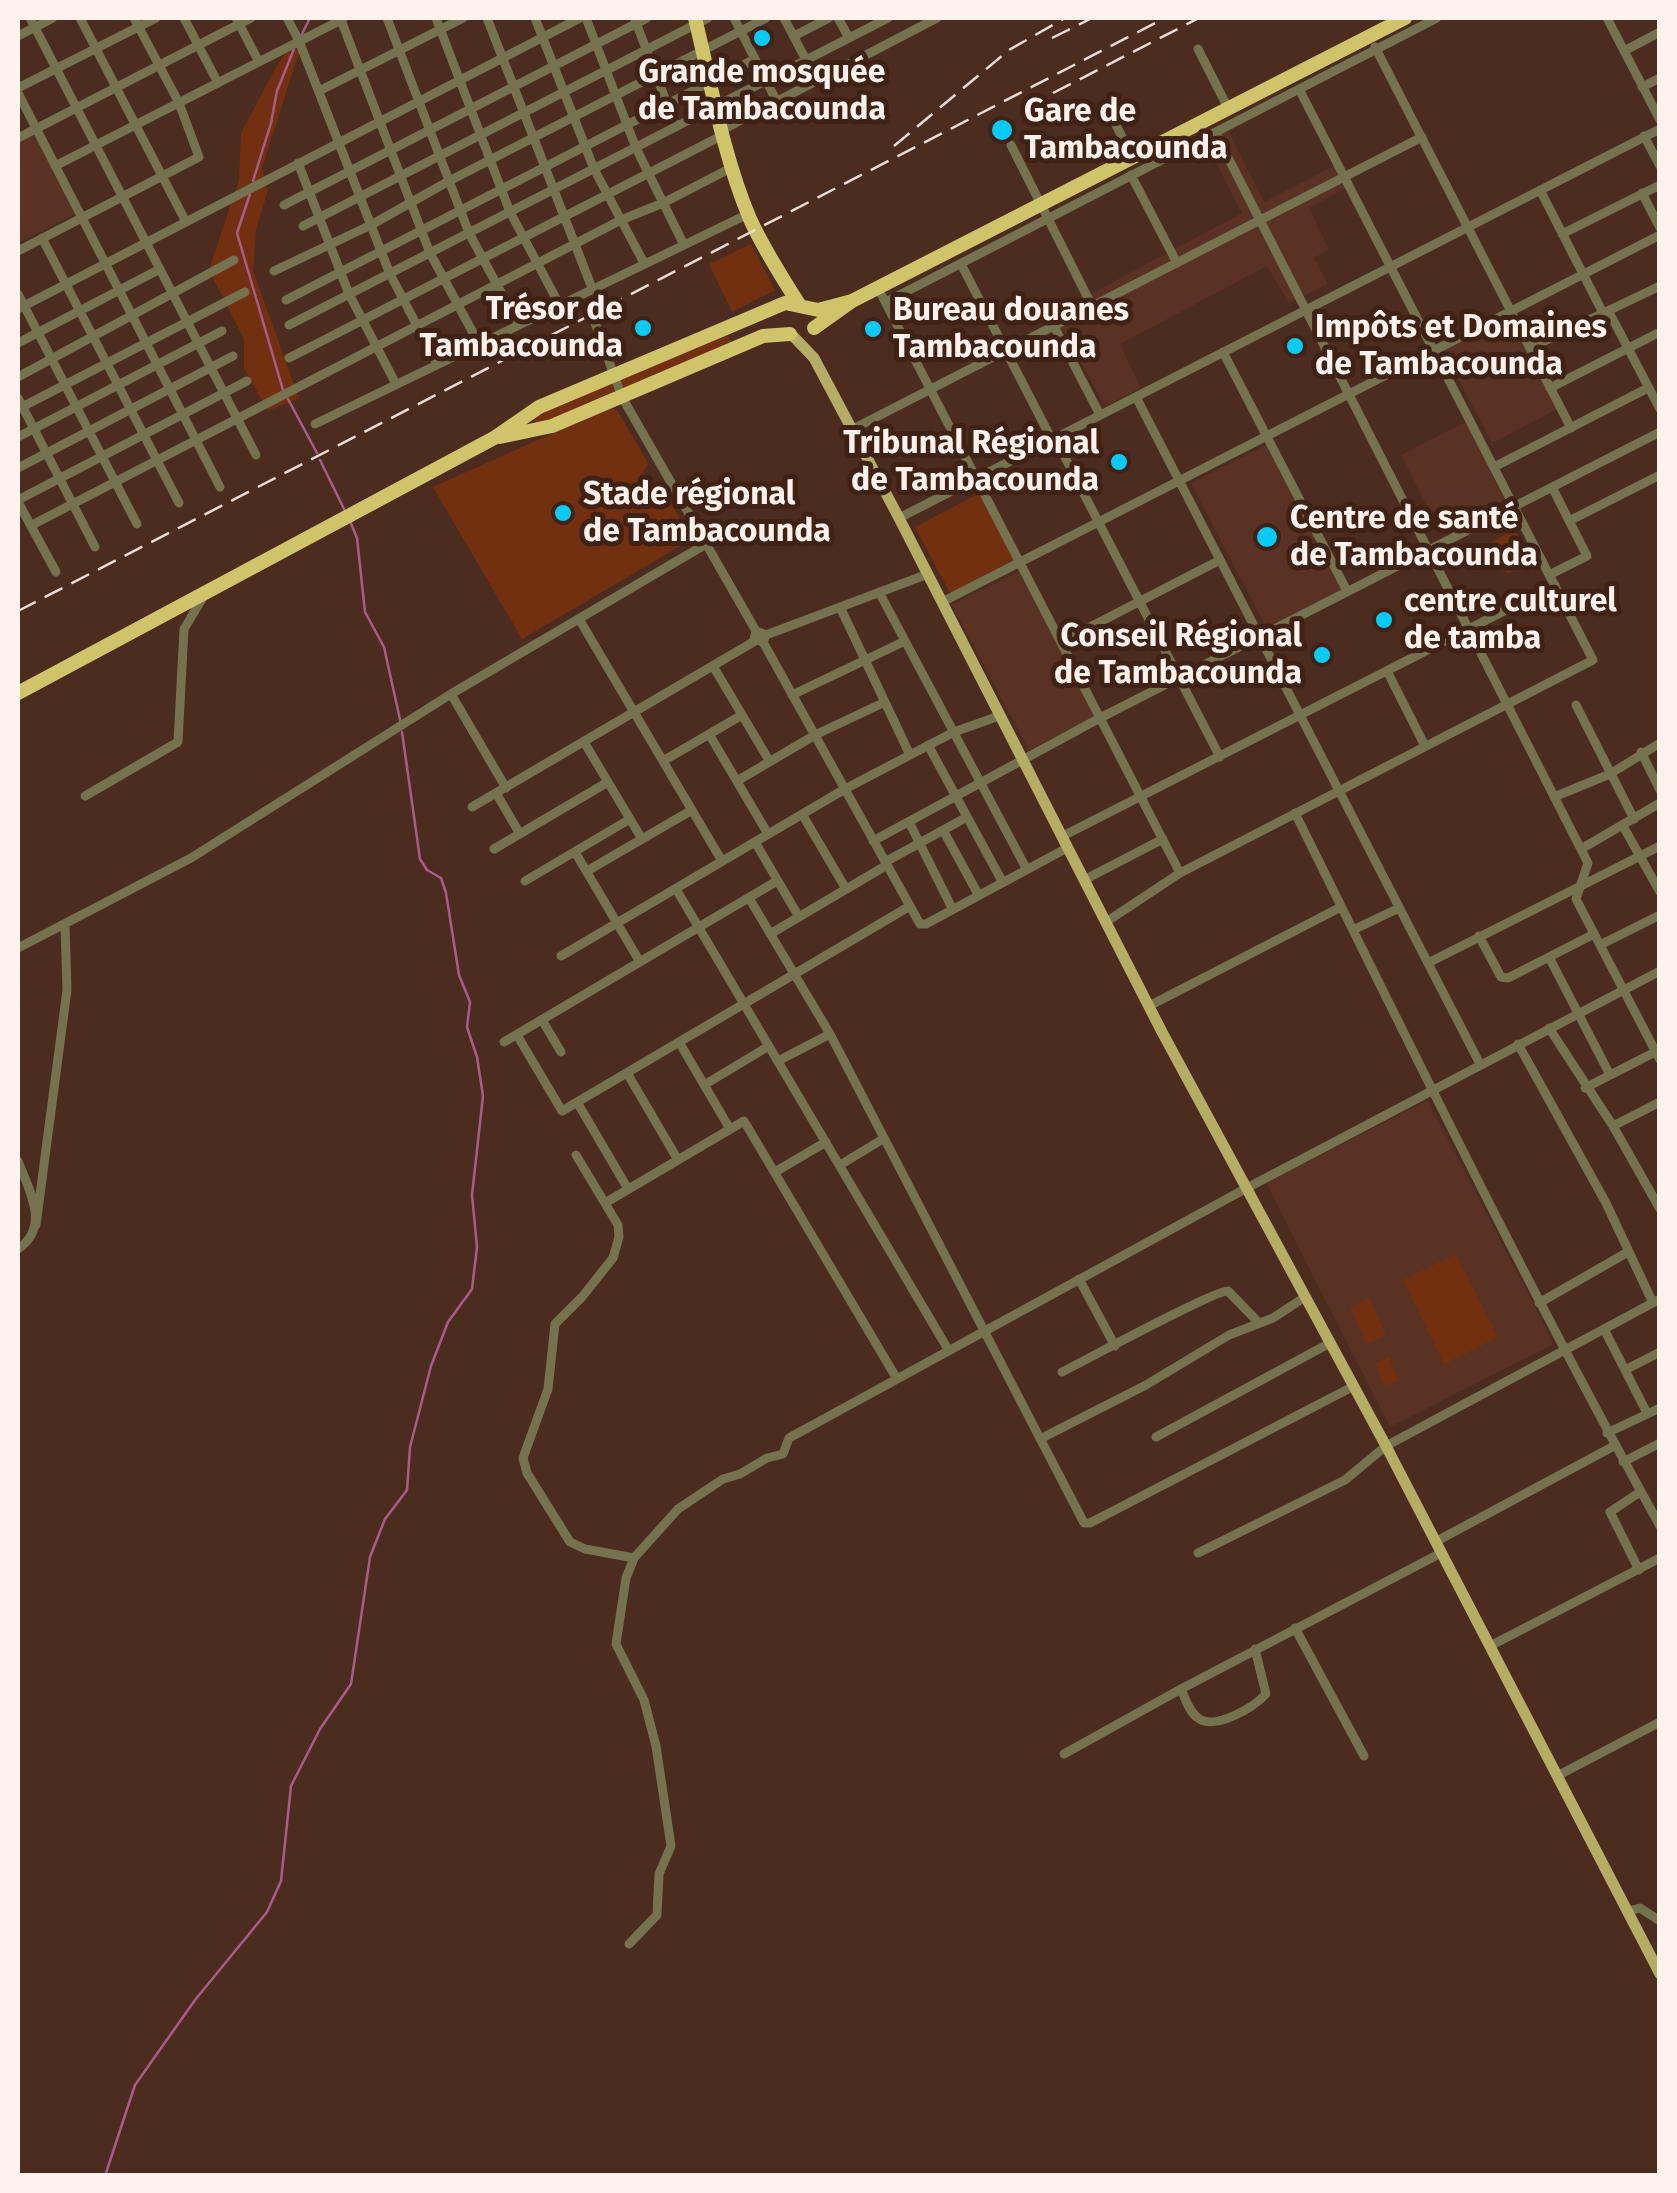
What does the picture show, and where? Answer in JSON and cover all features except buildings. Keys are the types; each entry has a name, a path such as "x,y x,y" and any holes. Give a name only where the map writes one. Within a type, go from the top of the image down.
{"highway":[{"path":"494,438 543,429 763,336 804,337 878,288 1044,212 1132,158 1228,108 1373,42 1405,18"},
{"path":"700,20 703,50 732,168 748,214 780,277 801,307 824,310 852,302"},
{"path":"780,277 776,320 791,335"},
{"path":"18,693 494,438 534,410 789,302 812,315 812,330"}],"main road":[{"path":"812,330 814,358"},
{"path":"791,335 814,358 899,518 1149,1006 1386,1446 1660,1974"}],"street":[{"path":"18,36 33,22 53,18"},
{"path":"80,18 186,222"},
{"path":"156,18 137,22 18,91 220,487"},
{"path":"184,18 218,83"},
{"path":"18,138 198,45 238,20 251,18"},
{"path":"287,18 390,274 436,364"},
{"path":"387,18 469,233 518,324"},
{"path":"436,18 510,212 558,304"},
{"path":"319,91 462,18"},
{"path":"487,18 592,288"},
{"path":"535,18 594,169 644,262"},
{"path":"20,307 583,18 636,148 683,243"},
{"path":"284,205 596,44 635,20 647,18"},
{"path":"734,18 777,102"},
{"path":"274,271 371,225 766,18"},
{"path":"784,18 806,60"},
{"path":"794,36 830,18"},
{"path":"838,18 849,38"},
{"path":"289,326 887,18"},
{"path":"289,358 608,195 938,18"},
{"path":"886,302 961,264 1044,212 1131,176 1299,89 1373,42 1436,18"},
{"path":"1607,18 1660,120"},
{"path":"55,166 344,19 430,253 479,344"},
{"path":"238,20 259,62"},
{"path":"635,20 676,127"},
{"path":"303,226 700,20"},
{"path":"33,22 256,456"},
{"path":"18,251 199,157 178,103 137,22"},
{"path":"1624,50 1660,32"},
{"path":"1373,42 1571,428"},
{"path":"1198,49 1228,108"},
{"path":"286,300 755,59"},
{"path":"1642,86 1660,78"},
{"path":"1106,922 1180,873 1593,660 1299,89"},
{"path":"1108,109 1132,158"},
{"path":"899,518 1660,129"},
{"path":"1215,132 1588,863 1576,899 1658,1054 1586,1088"},
{"path":"1644,136 1660,166"},
{"path":"852,430 1422,138"},
{"path":"1010,144 1092,306"},
{"path":"298,164 362,321 396,384"},
{"path":"32,525 621,220 732,168"},
{"path":"1131,176 1176,263"},
{"path":"1562,234 1660,184"},
{"path":"1540,190 1660,410"},
{"path":"942,602 1660,231 1642,194"},
{"path":"315,424 748,214"},
{"path":"42,238 179,504"},
{"path":"18,377 234,260"},
{"path":"961,264 1220,757"},
{"path":"18,342 160,270"},
{"path":"1530,348 1660,286"},
{"path":"878,288 1180,873"},
{"path":"94,547 19,405 245,292"},
{"path":"18,294 20,307 38,332 136,524"},
{"path":"595,323 622,397 920,924 1026,868 1141,797 1468,630 1587,556 1552,487"},
{"path":"1054,326 1100,415"},
{"path":"18,436 222,331"},
{"path":"1550,388 1660,332"},
{"path":"1223,352 1347,592"},
{"path":"18,468 234,356"},
{"path":"56,572 18,501 247,381"},
{"path":"1494,467 1648,388"},
{"path":"1136,397 1480,1064"},
{"path":"873,841 1100,718 1660,432"},
{"path":"1570,522 1660,475"},
{"path":"18,948 191,858 450,694 706,544"},
{"path":"1061,642 1220,560"},
{"path":"472,808 760,637 928,574"},
{"path":"880,592 1026,868"},
{"path":"85,796 178,742 184,628 206,593"},
{"path":"840,607 910,755"},
{"path":"579,619 722,862"},
{"path":"792,695 905,640"},
{"path":"713,666 770,762"},
{"path":"1386,671 1425,746"},
{"path":"450,694 520,834"},
{"path":"737,782 815,735 884,702"},
{"path":"1576,706 1634,819"},
{"path":"663,761 742,715"},
{"path":"561,956 845,790 954,732 999,716"},
{"path":"709,734 768,834"},
{"path":"584,742 642,839"},
{"path":"1554,797 1610,774 1660,743"},
{"path":"928,746 1002,881"},
{"path":"1641,752 1660,790"},
{"path":"494,849 608,782"},
{"path":"1581,850 1660,803"},
{"path":"587,872 692,810"},
{"path":"802,814 846,889"},
{"path":"1295,814 1539,1303 1660,1526"},
{"path":"770,934 967,817"},
{"path":"525,881 630,820"},
{"path":"909,822 952,908"},
{"path":"1623,826 1660,892"},
{"path":"943,830 978,894"},
{"path":"1084,880 1163,839"},
{"path":"755,842 799,917"},
{"path":"1428,963 1660,846"},
{"path":"575,852 640,962"},
{"path":"504,1042 778,881"},
{"path":"676,889 949,1350"},
{"path":"749,898 830,1034 1084,1523 1354,1386"},
{"path":"517,1034 562,1111 910,906"},
{"path":"1149,1006 1341,907"},
{"path":"1353,930 1399,908"},
{"path":"1600,945 1660,915"},
{"path":"18,1249 32,1236 36,1225 67,990 65,924"},
{"path":"1479,936 1504,978 1594,934"},
{"path":"1549,957 1610,1075"},
{"path":"629,1944 657,1915 658,1874 671,1846 656,1746 644,1700 616,1644 626,1578 634,1558 678,1509 723,1479 783,1454 789,1438 949,1350 1430,1090 1660,972"},
{"path":"542,1020 561,1052"},
{"path":"1550,1028 1660,1209"},
{"path":"778,1060 830,1034"},
{"path":"678,1042 730,1129"},
{"path":"1198,1553 1345,1480 1386,1446 1656,1301 1518,1044"},
{"path":"704,1085 769,1046"},
{"path":"626,1073 678,1160"},
{"path":"577,1102 628,1189"},
{"path":"1613,1126 1660,1102"},
{"path":"605,1203 744,1121 897,1379"},
{"path":"840,1165 883,1140"},
{"path":"774,1172 826,1142"},
{"path":"576,1155 618,1225 616,1251 582,1297 555,1324 548,1389 523,1458 527,1473 570,1542 585,1549 634,1558"},
{"path":"18,1161 35,1208 36,1225"},
{"path":"1539,1303 1628,1252"},
{"path":"1079,1280 1115,1346"},
{"path":"1062,1372 1224,1289 1259,1323"},
{"path":"1040,1439 1305,1297"},
{"path":"1604,1329 1647,1414"},
{"path":"1156,1437 1330,1343"},
{"path":"1626,1370 1660,1352"},
{"path":"1607,1433 1660,1408"},
{"path":"1624,1462 1660,1443"},
{"path":"1064,1754 1296,1628 1614,1446"},
{"path":"1639,1570 1610,1512 1643,1496 1660,1494"},
{"path":"1490,1646 1660,1558"},
{"path":"1296,1628 1364,1756"},
{"path":"1181,1689 1194,1715 1202,1721 1231,1716 1266,1694 1256,1650"},
{"path":"1557,1776 1660,1722"},
{"path":"1629,1911 1640,1908 1660,1921"}],"shaded area":[{"path":"300,49 262,168 268,190 256,230 253,271 299,398 268,411 244,368 244,339 209,270 239,180 241,133 276,67 286,53"},
{"path":"1227,129 1264,202 1336,165 1348,187 1309,208 1329,250 1314,258 1328,284 1289,303 1267,266 1120,344 1141,388 1105,406 1061,327 1091,294 1242,213 1205,141"},
{"path":"34,133 75,214 18,243 18,141"},
{"path":"751,244 775,290 732,312 709,264"},
{"path":"1509,316 1558,409 1492,443 1443,350"},
{"path":"726,331 732,345 622,393 617,377"},
{"path":"611,382 615,393 612,398 535,425 534,414"},
{"name":"Stade régional de Tambacounda","path":"609,408 617,410 647,461 643,471 650,484 660,484 692,539 522,639 433,487"},
{"path":"1466,422 1504,500 1441,533 1401,455"},
{"name":"Centre de santé de Tambacounda","path":"1266,445 1343,591 1267,629 1191,483"},
{"path":"980,493 1015,559 950,593 915,527"},
{"path":"1515,529 1532,561 1507,574 1490,543"},
{"path":"1020,571 1095,716 1029,750 952,605"},
{"path":"1428,1100 1554,1344 1390,1427 1266,1183"},
{"path":"1456,1254 1498,1337 1444,1364 1403,1280"},
{"path":"1369,1298 1386,1335 1366,1344 1350,1307"},
{"path":"1389,1357 1398,1381 1384,1386 1375,1363"}],"waterway":[{"path":"300,38 310,18"},
{"path":"253,181 277,91 294,49"},
{"path":"250,194 237,233 283,390"},
{"path":"288,399 317,453"},
{"path":"320,460 346,513"},
{"path":"350,521 357,538 365,612 384,647 401,724"},
{"path":"105,2176 135,2085 195,2000 267,1912 281,1881 291,1786 320,1729 351,1684 370,1557 385,1519 407,1490 410,1447 431,1366 448,1322 472,1289 477,1247 472,1195 483,1096 467,1027 470,1002 459,975 446,893 441,878 427,870 420,859 402,732"}],"railway":[{"path":"894,146 1009,50 1065,18"},
{"path":"1052,38 1092,18"},
{"path":"18,611 1165,18"},
{"path":"1053,93 1199,18"}],"place":[{"name":"Grande mosquée de Tambacounda","path":"762,38"},
{"name":"Gare de Tambacounda","path":"1002,130"},
{"name":"Trésor de Tambacounda","path":"643,328"},
{"name":"Bureau douanes Tambacounda","path":"873,329"},
{"name":"Impôts et Domaines de Tambacounda","path":"1295,346"},
{"name":"Tribunal Régional de Tambacounda","path":"1119,462"},
{"name":"Stade régional de Tambacounda","path":"563,513"},
{"name":"Centre de santé de Tambacounda","path":"1267,537"},
{"name":"centre culturel de tamba","path":"1384,620"},
{"name":"Conseil Régional de Tambacounda","path":"1322,655"}]}
